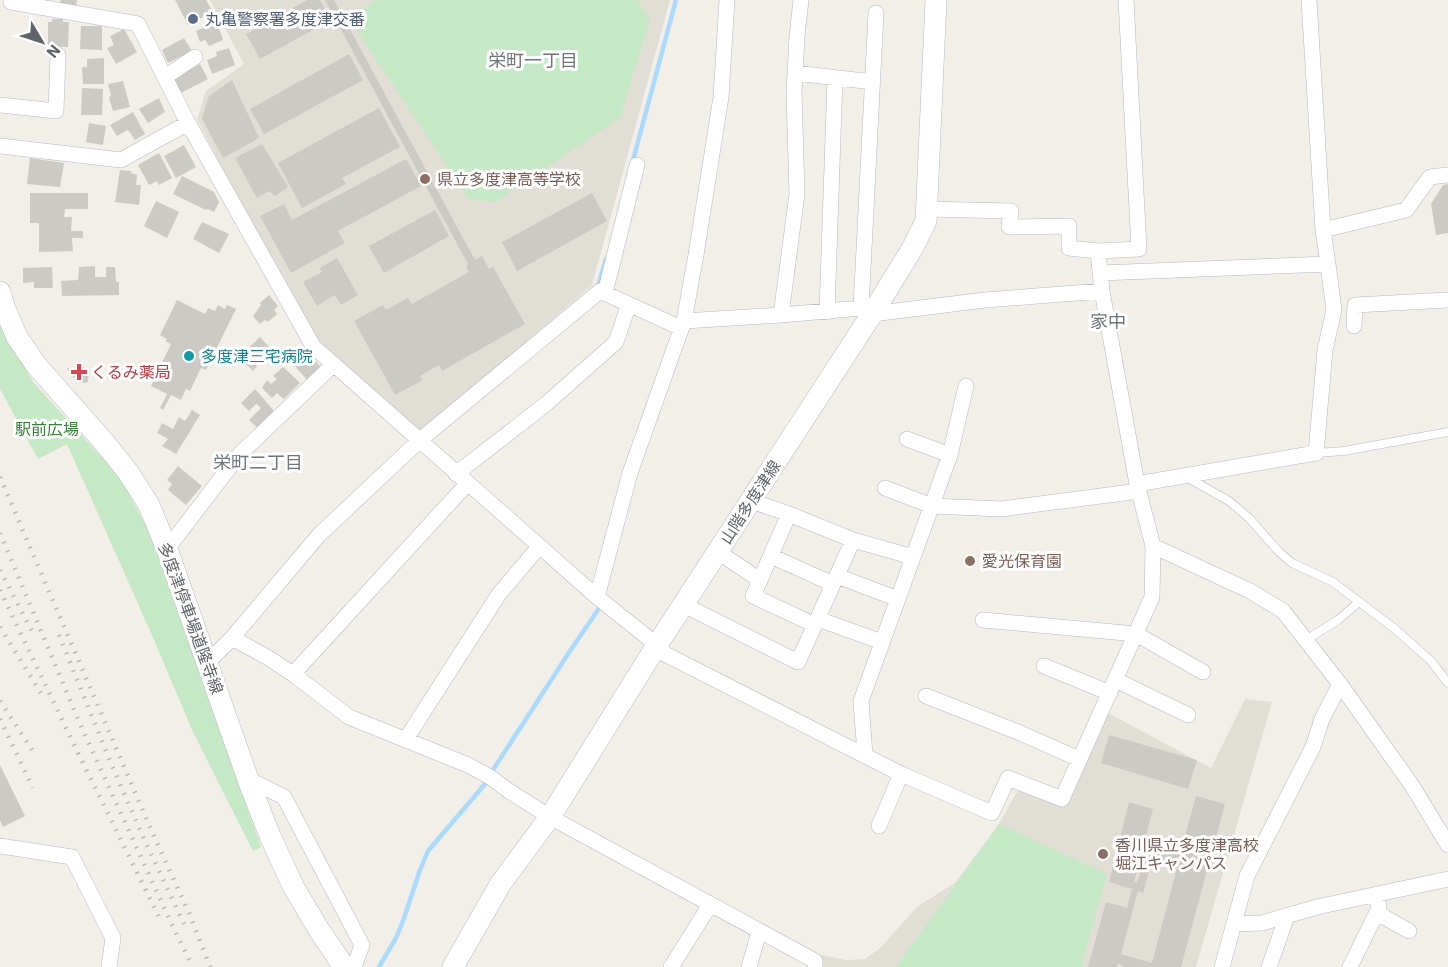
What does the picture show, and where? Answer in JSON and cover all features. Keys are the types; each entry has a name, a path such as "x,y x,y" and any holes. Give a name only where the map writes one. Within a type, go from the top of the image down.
{"main road":[{"name":"山階多度津線","path":"453,967 501,883 550,817 657,645 751,501 867,311 912,249 926,221 936,0"},
{"name":"多度津停車場道隆寺線","path":"0,292 17,337 36,365 104,442 128,472 149,505 270,836 293,886 344,967"}],"street":[{"path":"11,0 11,2 138,24 188,123 312,346 539,547 665,654 901,774 992,813 1008,778 1062,799 1152,597 1153,546 1138,487 1102,291 1098,250"},
{"path":"597,597 630,473 683,324 721,97 727,0"},
{"path":"780,315 797,194 794,93 801,0"},
{"path":"927,209 1011,211 1009,227 1069,226 1069,248 1139,249 1126,0"},
{"path":"885,489 932,506 1001,509 1138,487 1185,476 1316,453 1325,350 1334,310 1323,230 1309,0"},
{"path":"867,311 876,12"},
{"path":"0,105 56,111 57,55"},
{"path":"165,77 195,57"},
{"path":"795,73 873,82"},
{"path":"827,312 835,78"},
{"path":"0,146 121,160 188,123"},
{"path":"605,293 637,165"},
{"path":"1323,230 1406,210 1430,177 1448,175"},
{"path":"1100,273 1328,264"},
{"path":"207,663 232,638 319,535 420,440 600,291 683,324 1102,291"},
{"path":"1354,326 1355,305 1448,300"},
{"path":"293,675 462,479 616,342 630,304"},
{"path":"167,549 239,455 333,365"},
{"path":"865,755 861,701 950,455 966,386"},
{"path":"907,440 950,455"},
{"path":"751,501 853,540 913,557"},
{"path":"789,514 753,596 816,622 882,642"},
{"path":"684,604 798,662 853,540"},
{"path":"1153,546 1250,591 1283,611 1340,684 1413,787 1448,844"},
{"path":"406,740 499,594 539,547"},
{"path":"718,552 760,580"},
{"path":"771,556 835,580 898,599"},
{"path":"983,620 1136,634 1203,672"},
{"path":"232,638 267,657 350,717 468,765 550,817 806,956 814,961 815,967"},
{"path":"1044,666 1113,686 1188,715"},
{"path":"1222,967 1247,876 1313,747 1322,719 1340,684"},
{"path":"926,696 1079,759"},
{"path":"879,826 901,774"},
{"path":"248,779 284,797 362,945 354,967"},
{"path":"0,846 72,857 113,938 109,967"},
{"path":"1234,924 1262,923 1317,907 1448,879"},
{"path":"1357,965 1379,908 1377,895"},
{"path":"671,967 710,905"},
{"path":"1377,913 1409,931"},
{"path":"1269,967 1287,916"},
{"path":"749,967 759,932"}],"lane":[{"path":"1316,453 1344,451 1448,432"},
{"path":"1185,476 1229,501 1293,563 1333,582 1359,602 1416,647 1431,661 1448,683"},
{"path":"1306,640 1338,620 1359,602"}],"shaded area":[{"name":"県立多度津高等学校","path":"210,0 670,0 592,285 421,433 317,340 259,239 197,119 206,91 244,64"},
{"name":"香川県立多度津高校 堀江キャンパス","path":"1245,699 1272,702 1196,967 824,967 790,957 711,910 821,955 847,960 865,959 880,948 918,906 955,883 999,824 1019,788 1065,807 1108,713 1211,768"}],"green space":[{"path":"377,0 637,0 650,19 620,118 495,202 469,199 348,17"},
{"name":"駅前広場","path":"0,323 33,382 107,463 126,488 150,534 261,847 253,851 193,732 67,444 38,459 0,389"},
{"path":"999,824 1107,874 1081,967 896,967"}],"building":[{"path":"61,0 77,0 76,6 60,3"},
{"name":"丸亀警察署多度津交番","path":"175,0 206,0 213,12 188,25"},
{"path":"307,0 320,0 331,20 260,59 246,34"},
{"path":"325,0 334,0 475,260 482,256 489,269 493,267 525,324 442,371 439,365 420,376 423,380 395,395 354,321 383,305 386,310 408,298 412,304 469,272 466,266 468,264"},
{"path":"52,19 63,19 63,22 69,22 68,47 48,47 48,22 52,22"},
{"path":"217,22 223,40 209,46 205,40 200,42 196,31"},
{"path":"81,26 102,26 102,50 80,49"},
{"path":"124,29 137,52 116,64 107,48 114,45 110,36"},
{"path":"184,38 192,51 168,63 162,50"},
{"path":"229,48 235,65 212,74 207,60 217,56 216,52"},
{"path":"349,54 363,80 264,134 250,109"},
{"path":"104,58 104,84 83,84 82,67 87,67 87,59"},
{"path":"200,64 208,79 181,93 174,79"},
{"path":"232,80 259,138 223,158 202,118 209,96"},
{"path":"123,81 130,107 113,111 108,84"},
{"path":"82,88 103,89 102,115 81,115"},
{"path":"159,98 165,112 148,123 139,109"},
{"path":"379,108 400,147 342,178 346,184 302,208 278,163"},
{"path":"133,112 145,134 135,140 128,130 117,136 110,125"},
{"path":"89,123 106,126 103,145 86,142"},
{"path":"262,144 288,187 275,196 269,191 257,198 235,158"},
{"path":"184,145 196,167 176,178 164,156"},
{"path":"159,153 172,178 159,185 157,181 149,185 138,165"},
{"path":"30,158 64,163 60,187 27,184"},
{"path":"406,159 421,186 338,231 345,243 291,273 260,216 284,204 292,220"},
{"path":"120,170 131,171 137,175 136,185 141,185 139,205 115,202"},
{"path":"182,176 214,192 219,202 214,212 173,194"},
{"path":"1448,184 1448,233 1436,235 1431,204 1443,185"},
{"path":"30,193 88,193 88,209 65,209 64,217 72,217 71,231 83,231 83,238 72,238 73,251 39,252 39,223 30,223"},
{"path":"592,193 607,221 517,271 502,242"},
{"path":"156,201 179,212 167,238 144,226"},
{"path":"435,210 449,236 384,273 369,246"},
{"path":"202,222 229,234 219,253 193,239"},
{"path":"337,258 358,295 341,305 335,295 317,306 303,282 322,272 320,268"},
{"path":"95,266 95,277 106,277 106,267 115,267 116,282 119,282 119,295 62,296 61,281 78,280 79,267"},
{"path":"52,267 53,288 34,288 34,282 23,283 23,268"},
{"path":"269,295 278,306 274,310 277,314 268,322 265,320 260,324 253,316 261,305 260,303"},
{"name":"多度津三宅病院","path":"177,300 205,314 208,308 215,311 218,305 225,309 227,305 236,309 206,370 201,368 190,391 186,389 181,400 171,395 163,410 160,408 167,394 151,386 171,344 160,335"},
{"path":"260,337 271,349 270,354 266,358 263,356 255,364 257,366 253,371 234,352 236,350 241,355"},
{"path":"307,352 321,367 307,380 294,365"},
{"path":"283,367 300,383 284,399 277,393 272,398 262,388 267,380 271,384 277,379 273,376"},
{"name":"くるみ薬局","path":"67,368 89,368 88,382 83,383 76,376 74,378"},
{"path":"255,389 275,412 258,428 249,420 261,408 256,404 249,411 241,403"},
{"path":"192,410 200,415 176,454 162,446 168,439 157,433 162,423 173,429 179,417 185,421"},
{"path":"178,466 202,486 186,505 168,490 172,484 167,480"},
{"path":"1109,735 1197,760 1188,789 1101,763"},
{"path":"0,765 25,816 3,827 0,820"},
{"path":"1196,796 1225,804 1181,967 1123,967 1118,964 1117,967 1088,967 1106,902 1127,908 1132,889 1109,882 1129,802 1153,809 1144,844 1180,854","holes":["1142,853 1146,854 1137,883 1134,882","1153,857 1178,864 1152,963 1121,954 1138,891 1143,893"]}],"waterway":[{"path":"632,164 676,0"},
{"path":"599,283 606,259"},
{"path":"491,773 600,607"},
{"path":"379,967 396,938 428,851 485,784"}],"railway":[{"path":"0,477 152,832 190,915 210,967"},
{"path":"0,533 80,724 193,967"},
{"path":"0,570 35,637"},
{"path":"0,590 160,919"},
{"path":"0,627 42,695"},
{"path":"59,635 110,761 184,924"},
{"path":"0,701 36,756"},
{"path":"0,719 33,788"}],"place":[{"name":"丸亀警察署多度津交番","path":"193,19"},
{"name":"県立多度津高等学校","path":"425,179"},
{"name":"多度津三宅病院","path":"189,356"},
{"name":"くるみ薬局","path":"79,372"},
{"name":"愛光保育園","path":"970,561"},
{"name":"香川県立多度津高校 堀江キャンパス","path":"1103,854"}],"district":[{"name":"栄町一丁目","path":"533,60"},
{"name":"家中","path":"1108,321"},
{"name":"栄町二丁目","path":"258,462"}]}
